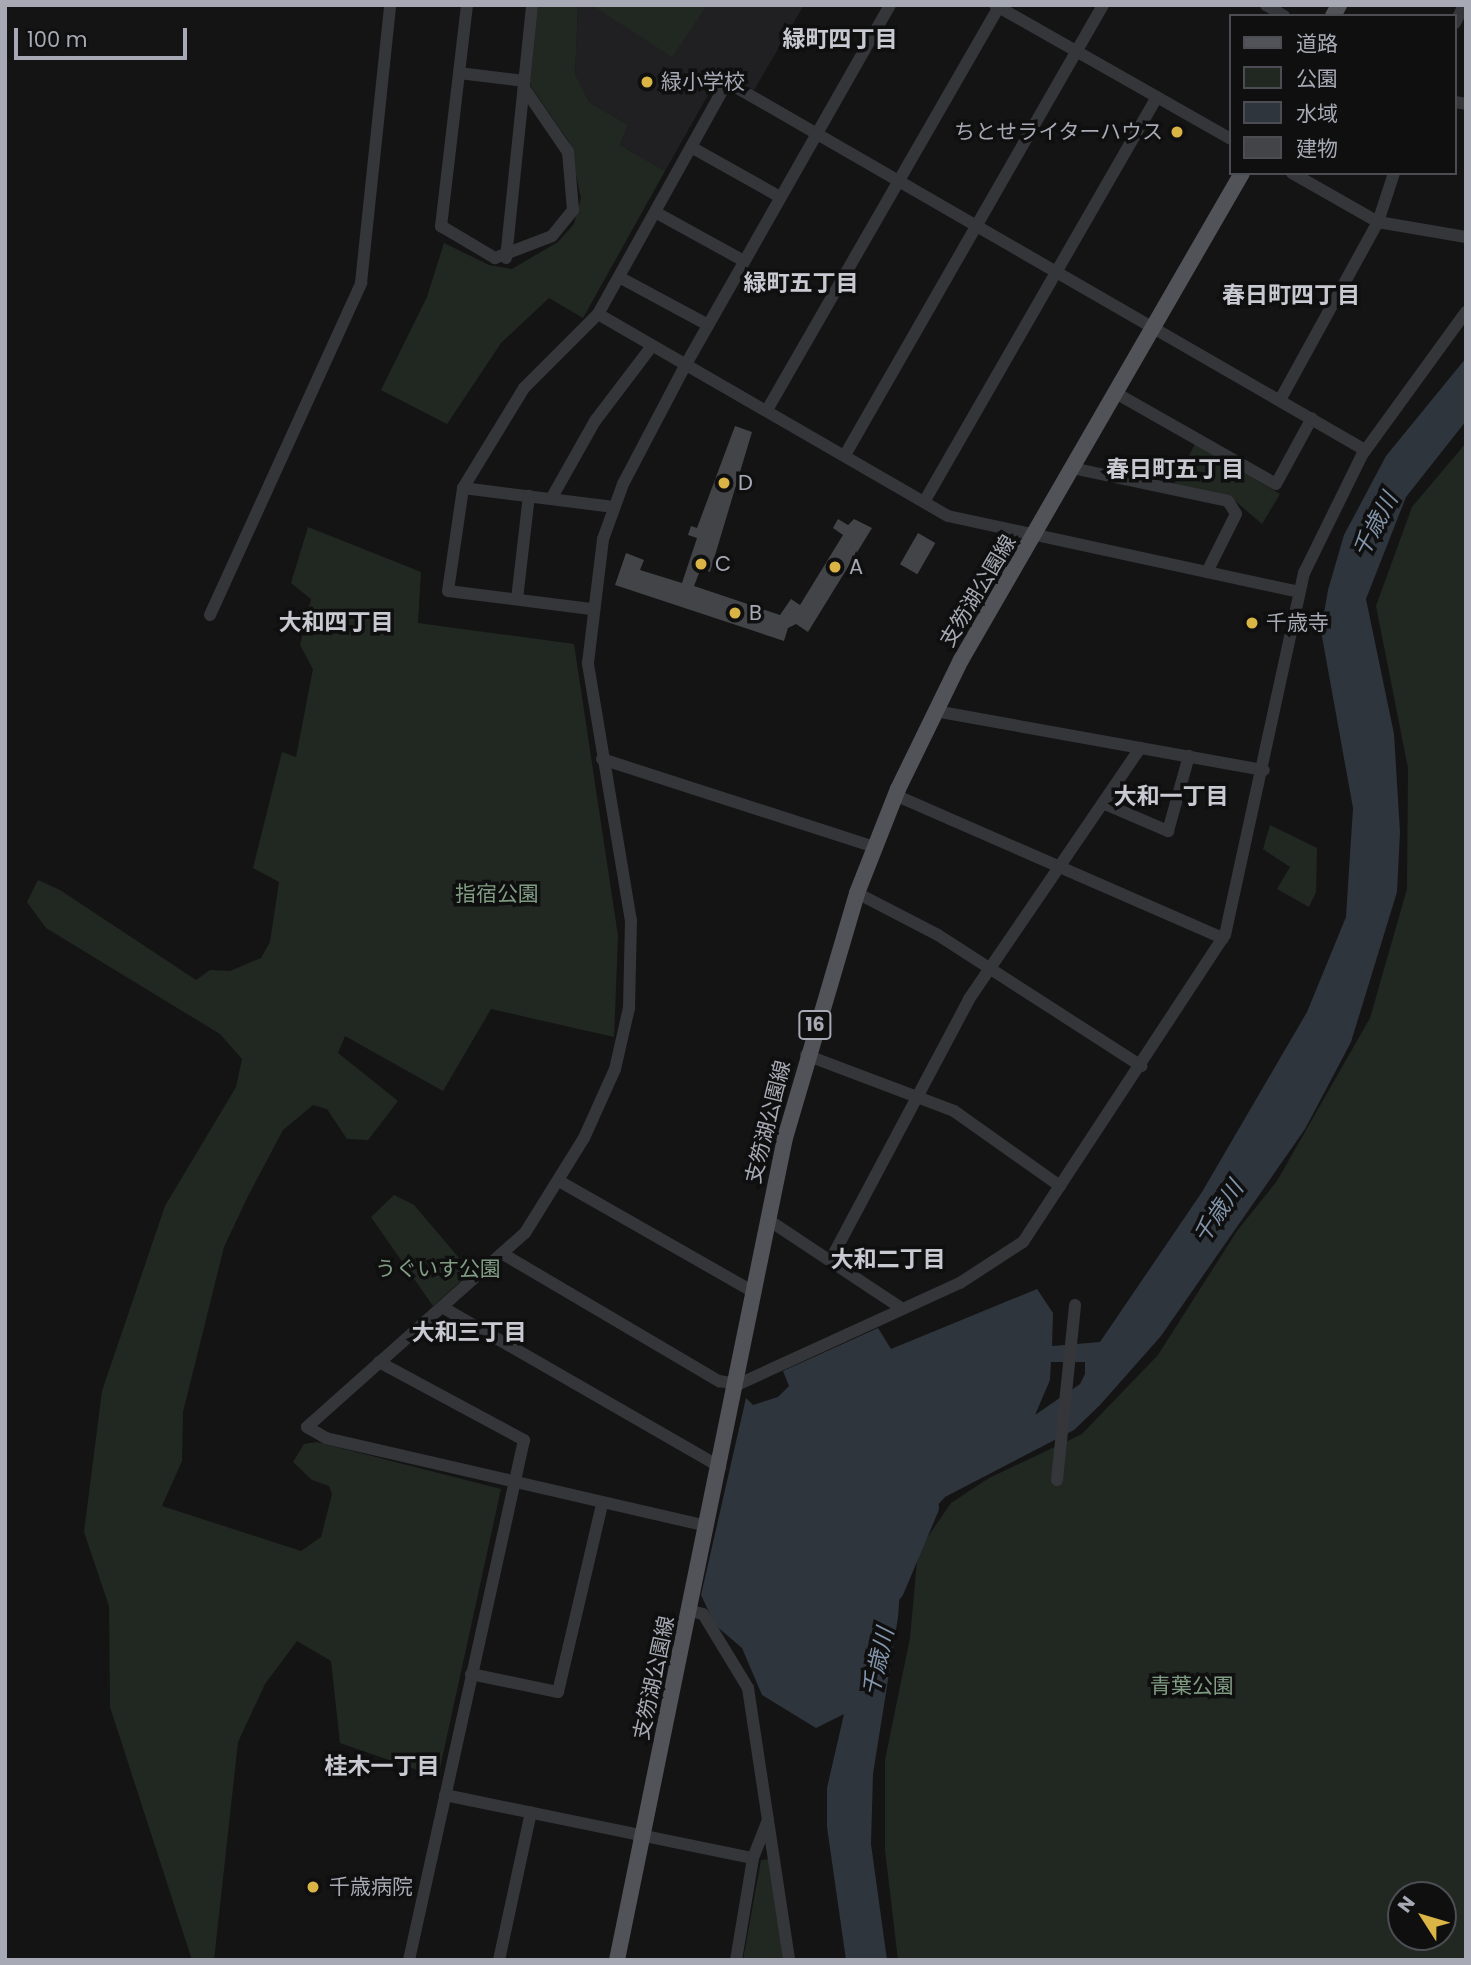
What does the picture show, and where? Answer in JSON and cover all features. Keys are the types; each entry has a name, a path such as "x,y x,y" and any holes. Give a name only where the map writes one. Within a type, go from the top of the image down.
{"main road":[{"name":"支笏湖公園線","path":"617,1960 706,1525 738,1384 767,1219 806,1055 857,893 895,795 935,711 1114,392 1241,175"}],"street":[{"path":"210,615 361,283 390,5"},
{"path":"458,74 524,85 568,152 573,209 552,236 506,258 495,258 441,226 458,74 467,5"},
{"path":"506,258 532,5"},
{"path":"706,1525 602,1504 326,1438 307,1427 525,1233 559,1181 615,1069 629,1008 631,921 588,663 591,608 614,507 685,366 890,5"},
{"path":"845,455 1103,5"},
{"path":"767,410 998,6 1230,138"},
{"path":"591,608 448,591 463,488 524,388 598,314 727,82 1365,450"},
{"path":"924,502 1157,97"},
{"path":"691,147 780,197"},
{"path":"1296,175 1378,222 1466,237"},
{"path":"1280,400 1378,222 1393,175"},
{"path":"655,212 744,261"},
{"path":"619,277 708,325"},
{"path":"503,1254 719,1381 738,1384 960,1283 1016,1248 1141,1066 1223,938 1264,770 1299,592 1321,534 1365,450 1466,312"},
{"path":"598,314 948,516 1299,592"},
{"path":"551,499 595,421 652,346"},
{"path":"1114,392 1276,484 1311,418"},
{"path":"1072,468 1227,501 1236,514 1207,572"},
{"path":"463,488 614,507"},
{"path":"517,599 529,496"},
{"path":"935,711 1264,770"},
{"path":"831,1259 958,1017 1105,804 1140,748"},
{"path":"1105,804 1168,831 1189,756"},
{"path":"602,759 874,847"},
{"path":"895,795 1064,864 1223,938"},
{"path":"857,893 992,969 1141,1066"},
{"path":"806,1055 918,1094 954,1111 1060,1186"},
{"path":"559,1181 755,1293"},
{"path":"767,1219 901,1308"},
{"path":"442,1307 720,1467"},
{"path":"1057,1480 1074,1310"},
{"path":"379,1363 524,1440 409,1960"},
{"path":"471,1674 558,1692 602,1504"},
{"path":"690,1611 704,1614 748,1688 789,1960"},
{"path":"445,1795 752,1858"},
{"path":"499,1960 531,1812"},
{"path":"736,1960 752,1858 769,1816"}],"shaded area":[{"name":"緑小学校","path":"578,5 804,5 754,90 721,72 665,171 620,145 628,125 589,102 575,74"}],"green space":[{"path":"538,5 578,5 575,74 589,102 628,125 620,145 665,171 583,318 549,298 501,343 447,424 381,390 427,297 444,243 489,265 512,269 558,242 574,224 581,198 569,142 530,85"},
{"path":"592,5 707,5 672,57"},
{"name":"青葉公園","path":"1466,443 1466,1960 898,1960 885,1850 885,1760 910,1638 918,1551 951,1503 989,1478 1082,1434 1158,1355 1237,1231 1277,1181 1370,1018 1407,889 1408,768 1376,606 1412,507"},
{"path":"1195,444 1280,494 1262,524 1234,500 1174,484"},
{"name":"指宿公園","path":"308,527 421,572 418,623 574,644 618,936 614,1037 491,1009 443,1091 345,1036 338,1053 398,1101 368,1140 347,1139 327,1109 313,1105 283,1130 224,1247 183,1412 182,1461 162,1506 301,1551 321,1537 332,1494 329,1486 312,1480 293,1462 304,1444 317,1442 501,1489 438,1777 340,1743 331,1661 297,1641 265,1684 238,1742 214,1960 192,1960 110,1707 109,1606 84,1532 102,1391 165,1206 236,1087 242,1059 220,1034 46,928 27,902 38,880 60,890 196,980 210,970 230,971 261,958 270,942 279,882 253,868 282,752 296,757 313,669 300,645 311,599 291,583"},
{"path":"1270,825 1317,848 1316,892 1309,907 1277,889 1290,867 1263,849"},
{"name":"うぐいす公園","path":"394,1195 414,1205 471,1272 433,1306 371,1217"},
{"path":"769,1859 784,1960 743,1960 761,1860"}],"water":[{"path":"1466,358 1466,421 1406,497 1366,599 1394,734 1400,832 1397,892 1351,1042 1305,1129 1161,1336 1100,1405 1074,1430 945,1497 904,1542 898,1617 873,1774 871,1844 887,1960 846,1960 827,1827 827,1788 844,1714 816,1728 762,1695 742,1648 715,1625 701,1595 746,1398 753,1405 778,1397 789,1386 783,1371 878,1328 891,1349 1037,1289 1053,1313 1052,1346 1100,1342 1202,1192 1307,1012 1346,917 1353,808 1321,631 1328,590 1344,535 1386,456","holes":["1051,1362 1085,1362 1085,1374 1080,1384 1035,1415 1050,1380"]}],"building":[{"path":"735,426 752,432 710,572 701,568 694,586 780,615 791,599 800,605 843,535 833,528 838,519 848,525 854,519 872,528 808,632 796,624 788,628 784,641 615,585 626,553 644,560 640,570 682,583 697,538 688,535 691,526 697,528"},
{"path":"918,533 935,543 917,574 900,564"}],"waterway":[{"name":"千歳川","path":"893,1590 928,1507"}],"place":[{"name":"緑小学校","path":"647,82"},
{"name":"ちとせライターハウス","path":"1177,132"},
{"name":"D","path":"724,483"},
{"name":"C","path":"701,564"},
{"name":"A","path":"835,567"},
{"name":"B","path":"735,613"},
{"name":"千歳寺","path":"1252,623"},
{"name":"千歳病院","path":"313,1887"}],"district":[{"name":"緑町四丁目","path":"840,39"},
{"name":"緑町五丁目","path":"801,283"},
{"name":"春日町四丁目","path":"1291,295"},
{"name":"春日町五丁目","path":"1175,469"},
{"name":"大和四丁目","path":"336,622"},
{"name":"大和一丁目","path":"1171,796"},
{"name":"大和二丁目","path":"888,1259"},
{"name":"大和三丁目","path":"469,1332"},
{"name":"桂木一丁目","path":"382,1766"}]}
